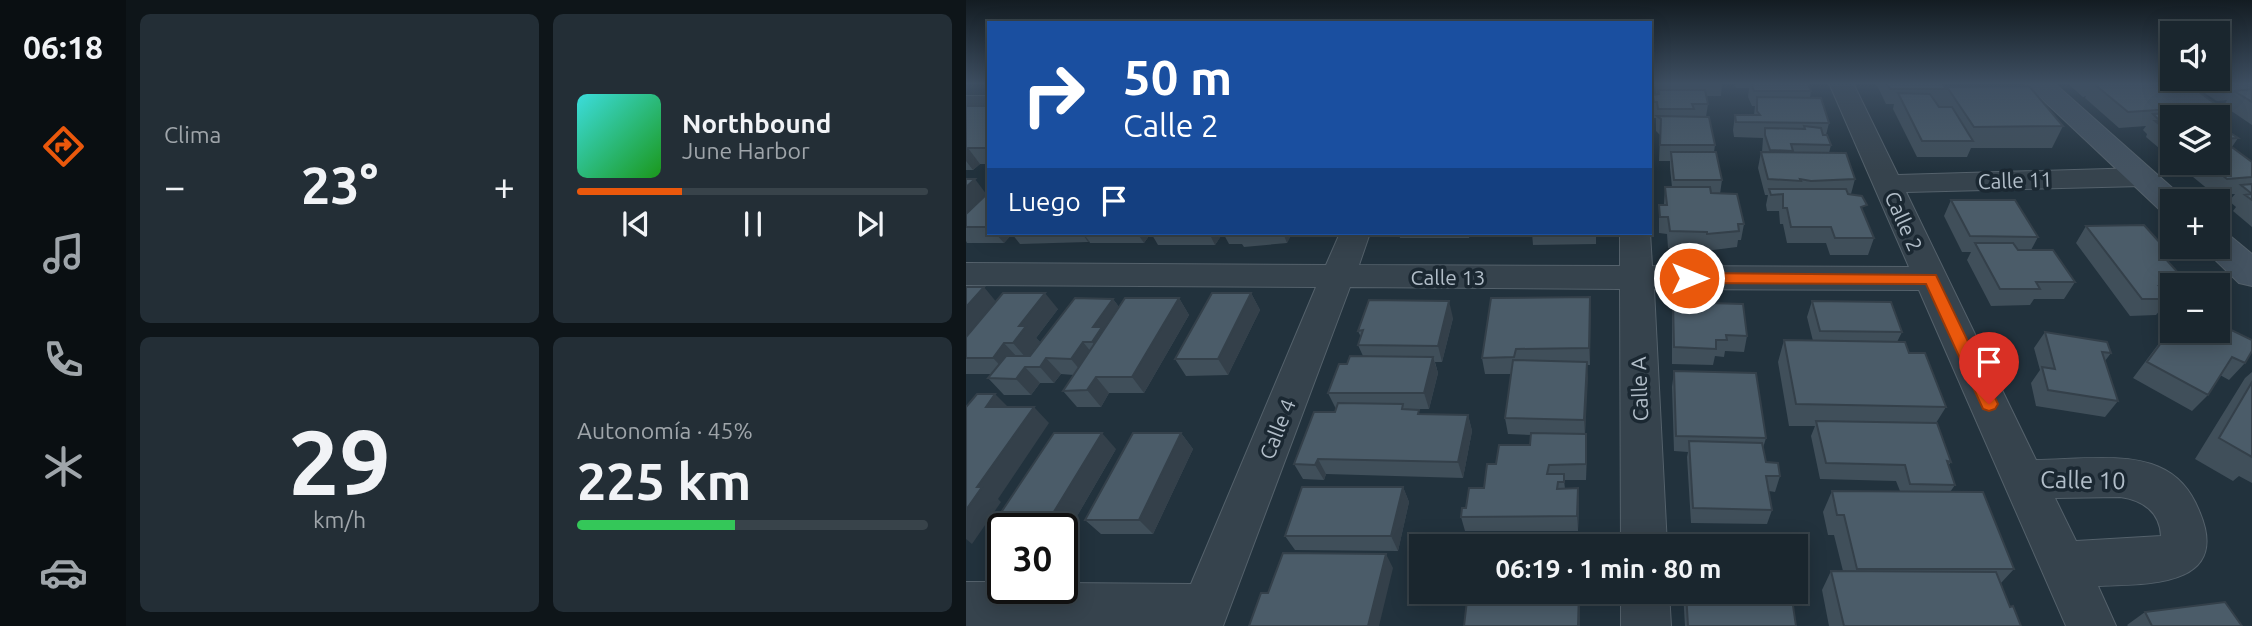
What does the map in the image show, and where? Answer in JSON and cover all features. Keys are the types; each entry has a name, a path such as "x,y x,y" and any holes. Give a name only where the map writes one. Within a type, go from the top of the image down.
{"street":[{"name":"Calle 2","path":"1855,112 2091,626"},
{"path":"2070,112 2160,193"},
{"name":"Calle 11","path":"1887,184 2142,177"},
{"name":"Calle 4","path":"1201,617 1354,235"},
{"name":"Calle A","path":"1635,235 1644,534"},
{"path":"2230,255 2252,274"},
{"name":"Calle 13","path":"966,274 1931,279"},
{"name":"Calle 10","path":"2024,479 2120,478 2146,481 2174,503 2183,526 2184,548 2161,561 2063,564"},
{"path":"1645,604 1646,626"},
{"path":"966,606 1201,617"}],"building":[{"path":"966,112 987,112 987,148 966,150"},
{"path":"1758,112 1826,112 1829,123 1736,122 1735,115 1760,115"},
{"path":"1908,112 1955,112 1973,141 1922,141"},
{"path":"1964,112 2051,112 2063,126 1974,127"},
{"path":"1657,116 1709,117 1715,145 1660,145 1661,119"},
{"path":"1804,126 1821,128 1831,145 1791,144 1793,151 1770,150 1765,128 1805,129"},
{"path":"2230,146 2252,162 2252,177 2227,179 2222,175 2230,175"},
{"path":"1671,152 1716,152 1722,180 1674,180"},
{"path":"1761,152 1846,153 1855,179 1768,179"},
{"path":"966,179 975,179 966,187"},
{"path":"2252,184 2252,194 2241,185"},
{"path":"1665,187 1710,187 1711,193 1737,194 1744,224 1738,224 1739,231 1707,234 1670,231 1668,217 1660,217 1659,205 1667,205"},
{"path":"1769,189 1846,189 1848,194 1862,196 1867,205 1861,207 1874,238 1835,238 1831,227 1791,227 1787,208 1783,208 1783,194 1771,195"},
{"path":"987,194 987,227 966,227 966,214"},
{"path":"1951,200 2015,200 2038,237 1970,236"},
{"path":"2144,225 2160,243 2160,259 2166,259 2178,273 2160,273 2160,299 2142,299 2086,226"},
{"path":"1975,243 2013,243 2018,250 2053,250 2075,282 2036,282 2040,289 2000,289"},
{"path":"966,287 984,287 966,307"},
{"path":"1003,293 1045,293 1019,326 1026,326 1013,343 1004,343 993,358 966,358 966,337"},
{"path":"1212,293 1251,293 1218,359 1175,359"},
{"path":"1590,297 1589,348 1516,349 1514,357 1482,358 1491,298"},
{"path":"1075,298 1113,299 1093,327 1102,327 1092,342 1083,342 1071,359 1046,358 1040,367 1025,367 1016,379 988,378 1006,356 1030,356"},
{"path":"1125,298 1179,298 1132,377 1096,377 1087,390 1063,391"},
{"path":"1369,300 1449,301 1438,346 1358,345 1363,330 1358,331"},
{"path":"1812,301 1891,302 1902,332 1820,331"},
{"path":"1673,302 1743,304 1747,336 1726,335 1727,340 1716,340 1716,349 1674,347"},
{"path":"2230,329 2252,340 2252,351 2245,363 2232,357 2208,395 2147,362 2161,343 2230,343"},
{"path":"2045,332 2107,342 2111,353 2102,352 2118,401 2048,390 2042,367 2055,369"},
{"path":"1784,340 1905,342 1909,353 1925,353 1946,407 1796,404"},
{"path":"1350,356 1433,357 1424,393 1328,393 1339,364 1347,364"},
{"path":"1513,360 1587,362 1584,420 1505,418"},
{"path":"1674,371 1756,373 1766,438 1676,436"},
{"path":"2252,382 2252,457 2219,438"},
{"path":"977,394 995,394 986,407 1034,407 977,487 982,487 966,510 966,407"},
{"path":"1338,403 1403,404 1402,409 1419,410 1418,414 1468,415 1458,462 1318,459 1315,465 1294,464 1314,412 1335,412"},
{"path":"1816,421 1937,423 1951,462 1947,461 1955,485 1910,484 1905,465 1826,463"},
{"path":"1054,433 1102,433 1053,513 1001,513"},
{"path":"1133,433 1181,433 1139,520 1085,520"},
{"path":"1531,433 1586,434 1586,464 1549,465 1547,474 1564,474 1564,482 1558,482 1557,489 1578,488 1577,516 1461,517 1462,508 1466,508 1469,488 1484,488 1487,464 1496,464 1499,445 1530,445"},
{"path":"1689,441 1762,443 1766,462 1778,463 1780,476 1766,476 1772,510 1693,508"},
{"path":"1302,487 1403,487 1391,536 1285,536"},
{"path":"1832,491 1983,492 2014,569 1857,569 1844,515 1837,515"},
{"path":"1283,553 1386,554 1368,626 1249,626 1261,593 1268,593"},
{"path":"1831,571 1996,572 2021,626 1844,626"},
{"path":"2225,602 2242,626 2152,626 2145,612"},
{"path":"1467,604 1579,604 1578,626 1464,626"},
{"path":"1687,604 1793,604 1796,626 1688,626"}],"route":[{"path":"1689,278 1931,279 1989,404"}]}
